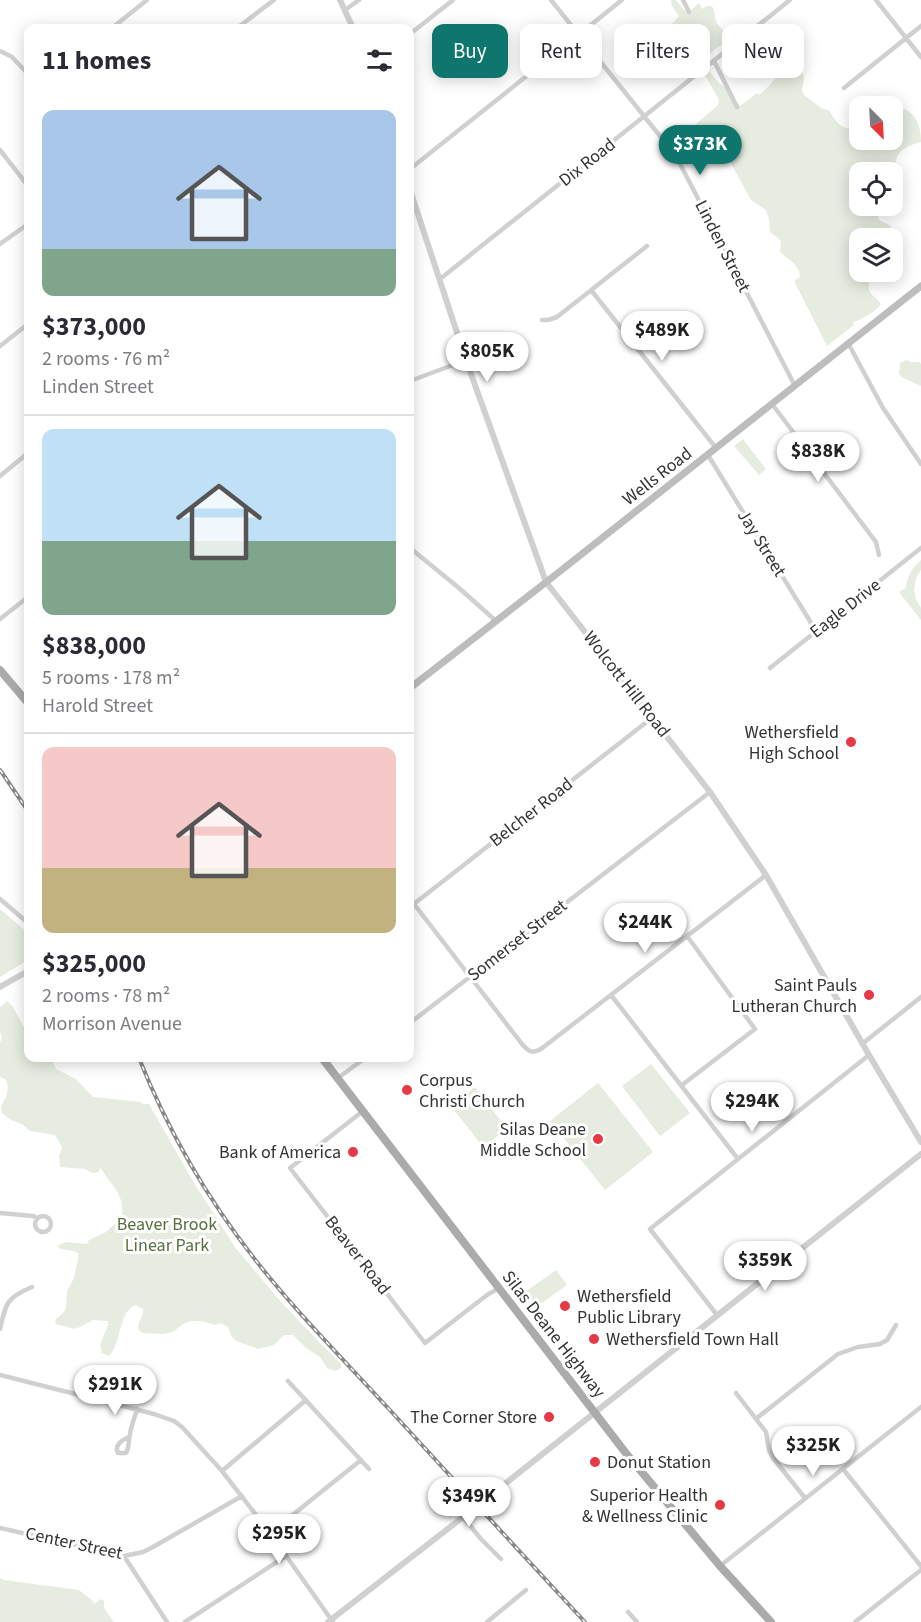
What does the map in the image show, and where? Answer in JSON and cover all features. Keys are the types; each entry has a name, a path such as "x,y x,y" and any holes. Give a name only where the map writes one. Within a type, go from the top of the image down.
{"main road":[{"name":"Wells Road","path":"414,685 921,286"},
{"path":"0,670 24,698"},
{"name":"Silas Deane Highway","path":"325,1062 649,1481 720,1566 771,1622"}],"street":[{"path":"117,24 147,0"},
{"path":"242,24 274,0"},
{"path":"340,0 351,24"},
{"path":"345,10 358,0"},
{"path":"414,31 453,0"},
{"name":"Linden Street","path":"551,0 571,24"},
{"path":"592,24 622,0"},
{"path":"683,0 689,12"},
{"name":"Dix Road","path":"440,279 790,0"},
{"path":"876,0 921,57"},
{"path":"844,88 921,26"},
{"path":"0,51 12,57 24,70"},
{"path":"714,61 737,107"},
{"name":"Linden Street","path":"602,63 681,164 795,386"},
{"path":"414,166 524,78"},
{"path":"0,150 24,181"},
{"name":"Wolcott Hill Road","path":"414,202 466,360 546,582 710,792 766,875 868,1055 921,1142"},
{"path":"0,244 24,227"},
{"path":"542,320 557,317 647,246"},
{"path":"591,290 716,448"},
{"path":"0,346 24,327"},
{"path":"848,343 883,408 921,464"},
{"path":"414,380 466,360"},
{"path":"772,404 876,542 879,555"},
{"name":"Jay Street","path":"708,455 816,631"},
{"path":"0,476 24,456"},
{"name":"Eagle Drive","path":"770,668 921,548"},
{"path":"414,551 496,621"},
{"path":"0,619 24,600"},
{"name":"Belcher Road","path":"414,903 652,717"},
{"name":"Somerset Street","path":"414,1020 710,792"},
{"path":"414,907 531,1053 541,1049 766,875"},
{"path":"0,899 24,920"},
{"path":"682,1085 755,1029 687,936"},
{"path":"0,987 24,973"},
{"path":"611,995 738,1159"},
{"path":"862,1044 921,997"},
{"path":"717,1315 650,1229 868,1055"},
{"path":"338,1078 360,1062"},
{"name":"Beaver Road","path":"363,1111 290,1168 425,1342 499,1288"},
{"path":"0,1375 137,1409 174,1421 190,1435 242,1496 330,1621 921,1154"},
{"path":"0,1213 37,1218"},
{"path":"0,1329 3,1313 9,1300 32,1287"},
{"path":"757,1418 838,1354 858,1347 880,1344 887,1340 896,1325"},
{"path":"288,1381 369,1469"},
{"path":"736,1393 766,1432 772,1458 806,1498"},
{"path":"222,1471 306,1400"},
{"path":"720,1566 921,1407"},
{"path":"129,1437 137,1409"},
{"path":"270,1533 361,1460"},
{"path":"843,1469 921,1568 855,1622"},
{"name":"Center Street","path":"0,1528 124,1556 143,1552 153,1547 242,1496"},
{"path":"462,1517 501,1559"},
{"path":"124,1556 167,1622"},
{"path":"185,1622 286,1556"},
{"path":"487,1622 526,1590"},
{"path":"628,1612 637,1622"}],"green space":[{"path":"671,0 676,0 683,9 689,12 699,3 702,9 712,6 715,19 722,29 722,45 710,54 710,24 672,24 679,16"},
{"path":"710,72 720,84 729,89 740,106 768,87 776,78 804,78 803,94 821,108 830,111 841,126 849,129 849,150 902,150 895,162 849,162 849,216 878,216 879,220 891,228 849,228 849,282 869,282 871,294 881,304 868,315 853,322 854,325 827,346 794,281 800,277 798,268 780,252 781,241 770,232 766,210 751,200 721,145 709,137 684,157 682,153 705,133 697,128 696,124 718,105 719,100 707,78 710,78"},
{"path":"905,109 918,123 921,142 903,150 903,110"},
{"path":"906,360 921,364 921,386 899,374 900,363"},
{"path":"743,439 766,469 759,475 734,446"},
{"path":"921,560 921,570 916,578 914,590 921,608 921,620 899,592 906,588 910,572"},
{"path":"0,909 24,930 24,962 0,977"},
{"name":"Beaver Brook Linear Park","path":"7,1001 13,1007 24,1028 24,1062 53,1062 56,1069 76,1079 93,1097 149,1104 194,1183 235,1247 281,1302 341,1364 341,1368 335,1371 327,1368 320,1357 306,1348 293,1335 284,1335 274,1345 258,1349 236,1341 228,1327 221,1323 215,1325 191,1321 173,1332 142,1333 138,1326 143,1309 135,1305 126,1314 116,1344 109,1356 102,1353 100,1345 108,1321 93,1320 74,1329 56,1324 55,1320 66,1308 67,1291 74,1278 78,1259 78,1253 57,1246 66,1242 87,1244 89,1240 106,1232 122,1217 121,1202 116,1190 100,1167 99,1172 92,1173 85,1169 60,1167 59,1156 62,1147 55,1135 30,1131 2,1113 1,1106 8,1089 5,1079 0,1077 2,1037 0,1007"},
{"path":"651,1064 690,1113 660,1136 622,1086"},
{"path":"598,1083 653,1152 605,1190 550,1121"},
{"path":"475,1087 507,1129 483,1147 450,1105"},
{"path":"556,1270 567,1285 532,1310 521,1295"},
{"path":"0,1578 79,1590 94,1604 101,1599 104,1601 104,1608 114,1622 0,1622"}],"railway":[{"path":"0,770 24,805"},
{"path":"141,1062 163,1112 191,1164 222,1214 272,1281 585,1622"}],"place":[{"name":"Wethersfield High School","path":"851,742"},
{"name":"Saint Pauls Lutheran Church","path":"869,995"},
{"name":"Corpus Christi Church","path":"407,1090"},
{"name":"Silas Deane Middle School","path":"598,1139"},
{"name":"Bank of America","path":"353,1152"},
{"name":"Wethersfield Public Library","path":"565,1306"},
{"name":"Wethersfield Town Hall","path":"594,1339"},
{"name":"The Corner Store","path":"549,1417"},
{"name":"Donut Station","path":"595,1462"},
{"name":"Superior Health & Wellness Clinic","path":"720,1505"}]}
